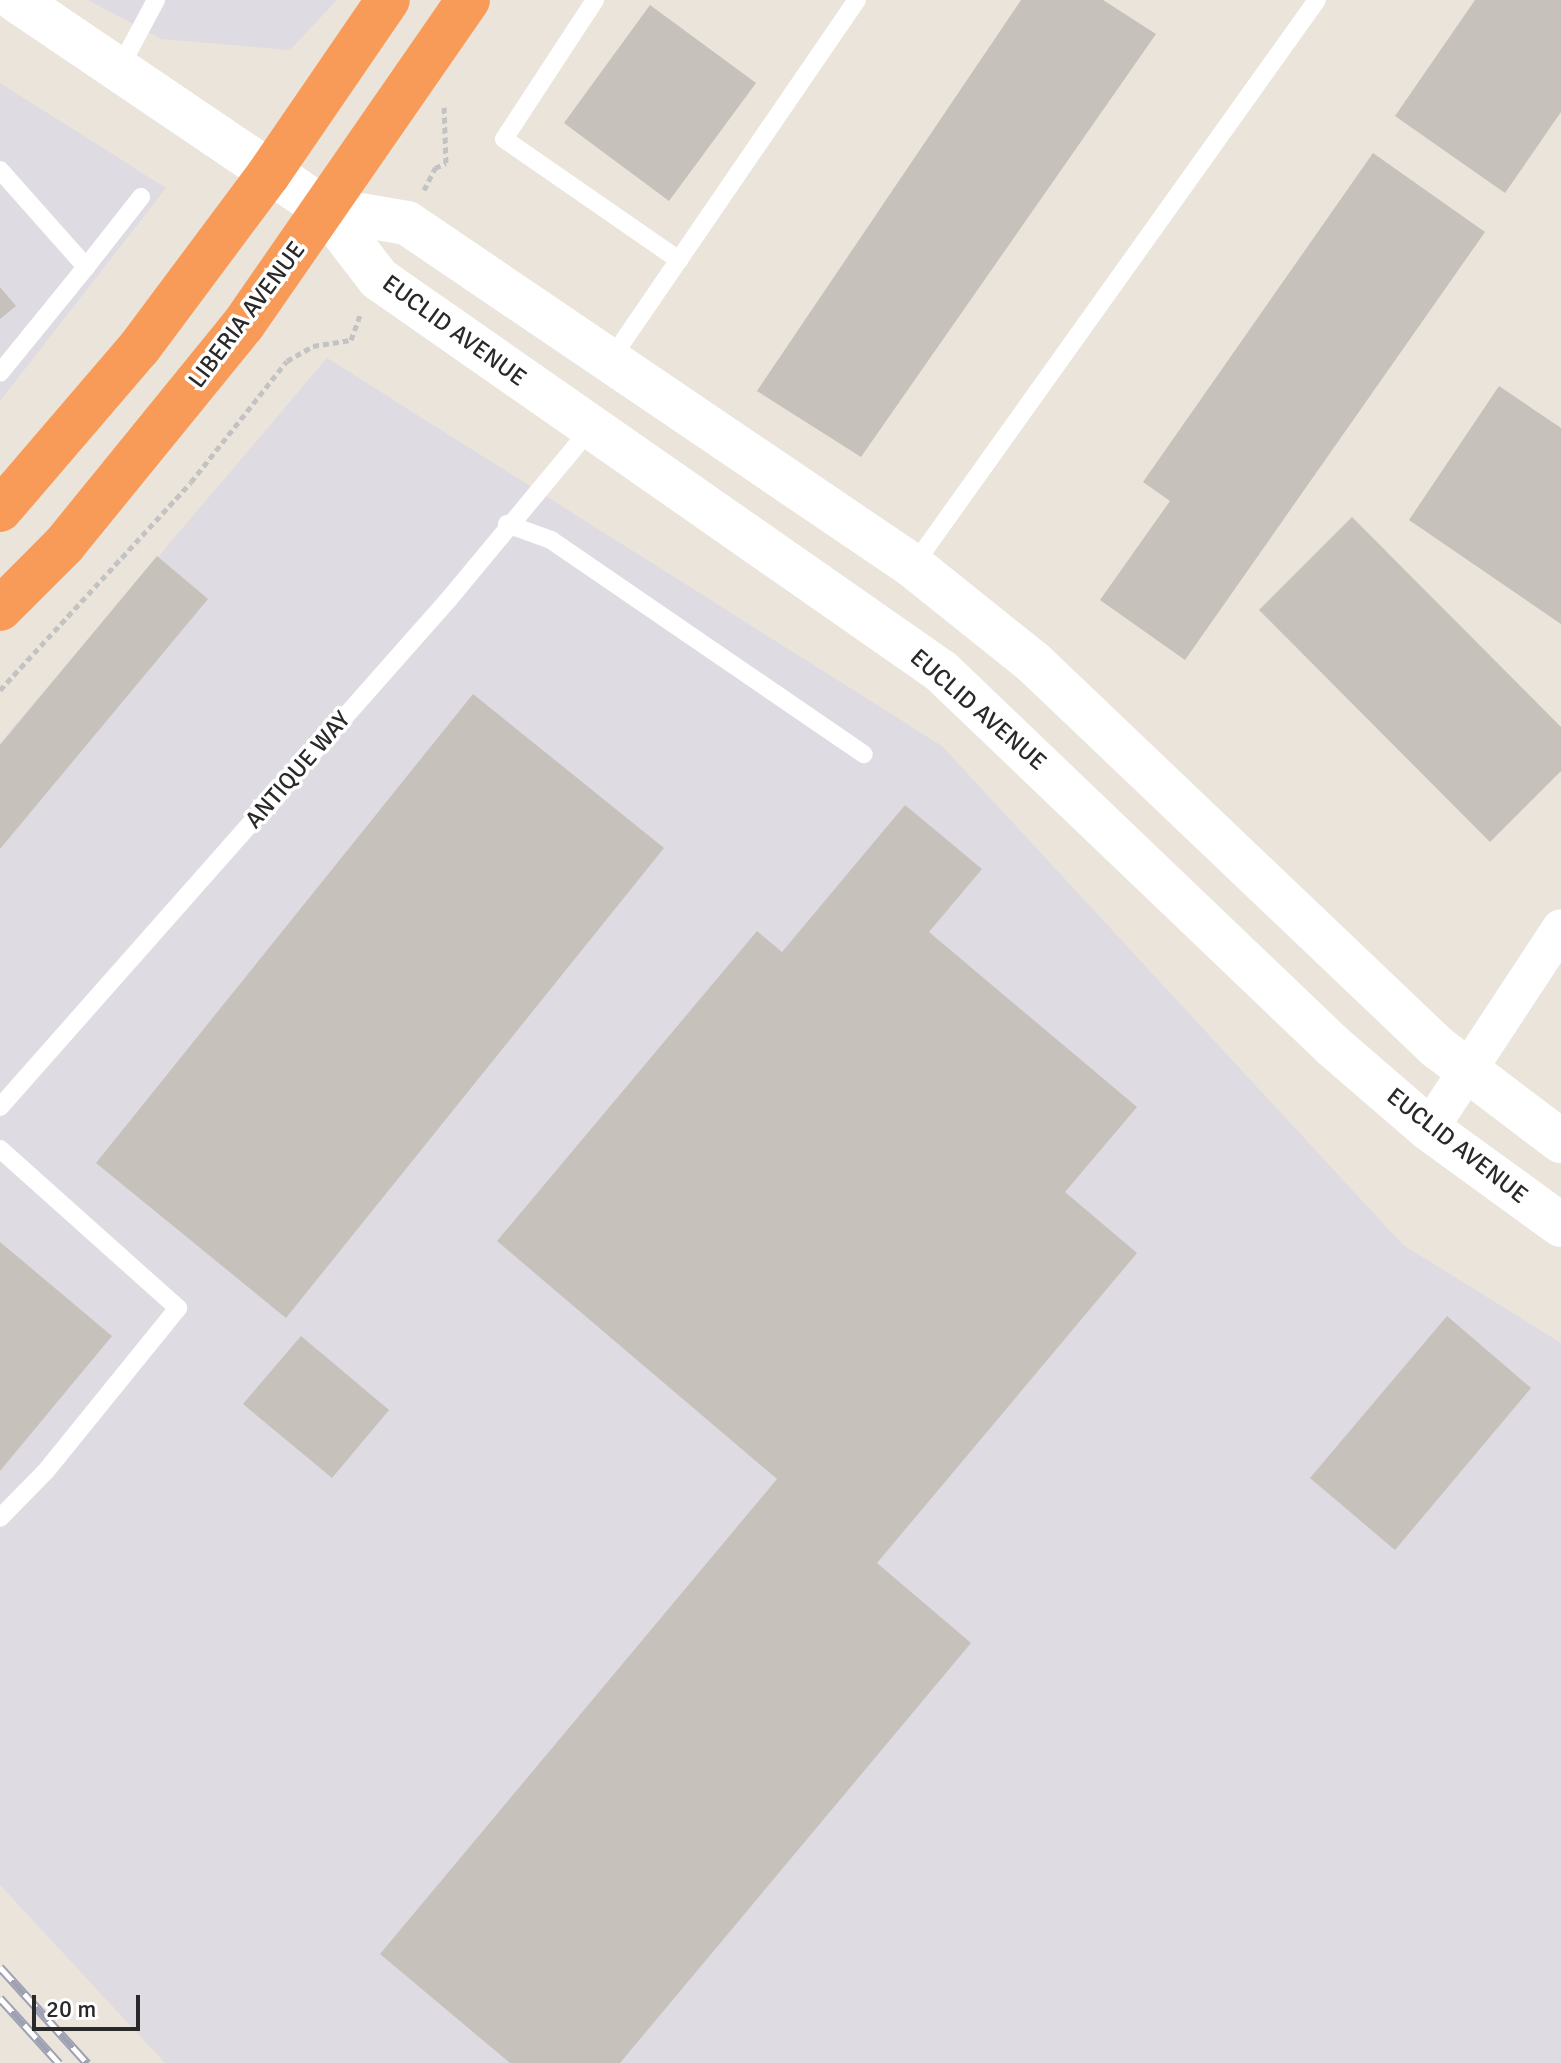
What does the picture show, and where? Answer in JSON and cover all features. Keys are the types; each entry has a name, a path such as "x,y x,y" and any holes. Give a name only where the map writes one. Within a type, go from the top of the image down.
{"highway":[{"path":"0,510 139,348 268,175 388,0"},
{"name":"LIBERIA AVENUE","path":"0,609 117,483 243,325 468,0"}],"main road":[{"name":"EUCLID AVENUE","path":"22,1 268,175 325,209 407,223 913,566 1034,663 1467,1070 1561,1141"},
{"name":"EUCLID AVENUE","path":"325,209 379,279 941,671 1333,1046 1429,1129 1561,1225"}],"street":[{"path":"1429,1129 1561,928"}],"lane":[{"path":"119,69 156,0"},
{"path":"595,0 504,139 679,260"},
{"path":"611,359 857,0"},
{"path":"913,566 1317,0"},
{"path":"0,170 86,267"},
{"path":"0,373 141,197"},
{"name":"ANTIQUE WAY","path":"0,1107 449,599 507,524 591,428"},
{"path":"507,524 551,540 864,754"},
{"path":"0,1149 178,1308 45,1472 0,1518"}],"path":[{"path":"435,168 446,163"},
{"path":"0,690 191,482 287,361 313,346 351,340 352,331"}],"shaded area":[{"path":"88,0 337,0 290,50 161,39"},
{"path":"0,83 166,188 0,401"},
{"path":"327,358 942,746 1403,1245 1561,1343 1561,2063 165,2063 0,1885 0,743"}],"building":[{"path":"1021,0 1103,0 1156,34 861,457 757,391"},
{"path":"1475,0 1561,0 1561,112 1505,193 1395,116"},
{"path":"650,5 756,83 669,201 564,123"},
{"path":"1373,153 1485,232 1185,660 1100,600 1170,501 1143,482"},
{"path":"0,287 16,306 0,319"},
{"path":"1499,386 1561,428 1561,624 1409,520"},
{"path":"1352,517 1561,727 1561,771 1490,842 1259,610"},
{"path":"157,556 208,599 0,849 0,745"},
{"path":"473,694 664,848 286,1318 96,1163"},
{"path":"905,805 982,869 929,932 1137,1107 1065,1192 1137,1253 877,1563 971,1643 620,2063 510,2063 380,1954 777,1479 497,1241 757,931 782,952"},
{"path":"0,1242 112,1336 0,1471"},
{"path":"1447,1316 1531,1388 1395,1550 1310,1478"},
{"path":"301,1336 389,1410 332,1478 243,1404"}],"railway":[{"path":"0,1967 87,2063"},
{"path":"0,1998 59,2063"}]}
